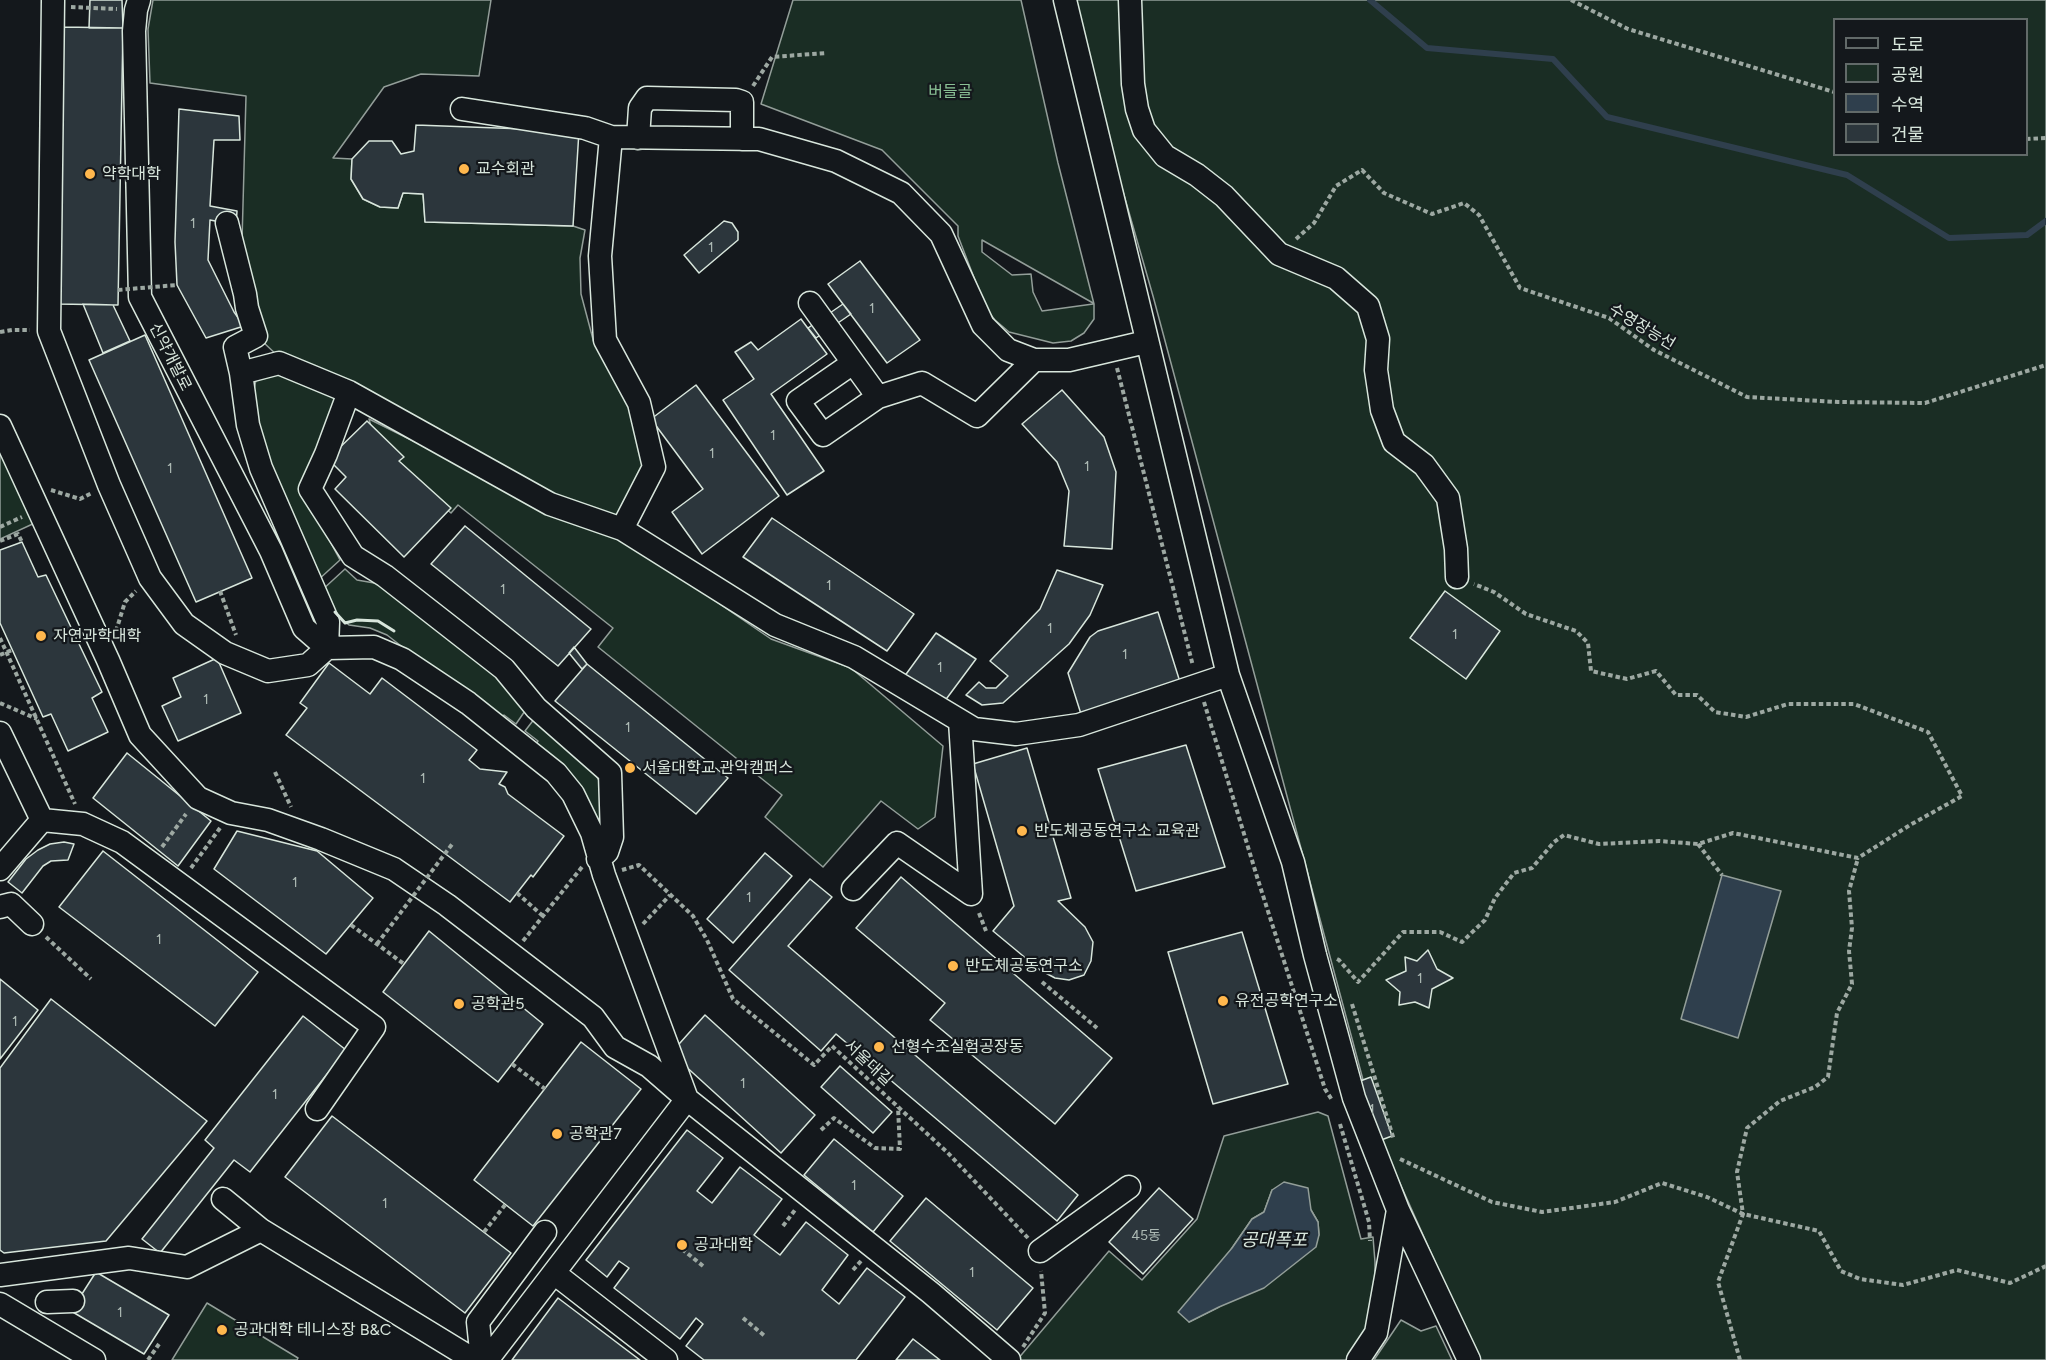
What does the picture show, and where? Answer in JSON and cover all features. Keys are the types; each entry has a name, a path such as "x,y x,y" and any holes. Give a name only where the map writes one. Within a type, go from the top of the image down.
{"street":[{"path":"1065,0 1228,675 1326,952 1354,1098 1398,1210 1469,1360"},
{"path":"1130,0 1133,84 1137,109 1144,130 1165,156 1197,175 1224,196 1279,254 1336,278 1368,306 1378,339 1376,370 1382,411 1394,442 1424,465 1448,498 1456,549 1457,577"},
{"path":"52,3 49,331 109,485 150,578 184,624 225,653 268,671 308,665 327,648 374,647 402,659 468,703 531,751 556,774 573,794 592,833 601,867 687,1099"},
{"name":"신약개발로","path":"136,14 140,297 271,551 304,628 327,648"},
{"path":"638,138 640,108 647,98 742,102 742,139"},
{"path":"462,109 585,128 611,137 759,139 836,161 900,193 941,234 983,325 1008,350 1034,360 1069,360 1146,342"},
{"path":"611,137 600,256 605,340 639,403 654,467 622,528"},
{"path":"227,223 256,336 235,347 248,425 254,446 328,622 327,648"},
{"path":"810,303 878,397"},
{"path":"853,363 798,400 822,435 878,397 922,383 977,416 1034,360"},
{"path":"241,373 279,363 349,392 550,504 622,528 776,625 854,657 974,729 1016,734 1080,725 1228,675"},
{"path":"349,392 310,489 353,556 385,576 504,669 536,708 610,772 612,837 601,867"},
{"path":"0,426 108,660 140,735 198,798 231,813 268,820 303,832 394,869 447,904 593,1017 615,1047 650,1066 687,1099 932,1293 1016,1354"},
{"path":"853,889 897,843 971,894 960,721"},
{"path":"0,733 42,820"},
{"path":"42,820 83,824 122,842 374,1027 317,1109"},
{"path":"0,869 42,820"},
{"path":"0,907 11,904 32,924"},
{"path":"487,1360 687,1099"},
{"path":"1040,1251 1129,1186"},
{"path":"223,1199 261,1230 474,1360"},
{"path":"1358,1360 1376,1333 1398,1210"},
{"path":"0,1275 129,1258 187,1267 261,1230"},
{"path":"482,1360 478,1322 545,1232"},
{"path":"554,1273 666,1360"},
{"path":"47,1302 73,1300"},
{"path":"0,1304 94,1360"}],"path":[{"path":"1571,0 1628,29 1833,92"},
{"path":"52,3 136,14"},
{"path":"742,102 772,57 826,53"},
{"path":"2028,139 2046,138"},
{"name":"수영장능선","path":"1279,254 1314,223 1336,186 1362,170 1384,193 1432,214 1464,203 1479,215 1520,288 1609,318 1654,350 1747,397 1838,402 1925,402 2046,365"},
{"path":"118,291 177,285"},
{"path":"0,332 49,331"},
{"path":"1112,350 1194,670"},
{"path":"27,482 80,498 109,485"},
{"path":"0,541 18,534 22,542"},
{"path":"1457,577 1494,592 1526,614 1576,631 1587,643 1591,671 1627,679 1656,671 1676,695 1697,696 1715,712 1746,717 1788,704 1854,704 1928,732 1962,796 1858,858 1849,891 1852,928 1849,951 1852,984 1836,1013 1828,1077 1815,1087 1780,1101 1747,1128 1737,1172 1743,1214 1718,1282 1740,1360"},
{"path":"108,660 125,602 150,578"},
{"path":"220,591 246,661"},
{"path":"0,638 83,824"},
{"path":"0,655 12,650"},
{"path":"1203,699 1325,1089 1335,1108"},
{"path":"0,703 37,720"},
{"path":"275,772 303,832"},
{"path":"151,862 198,798"},
{"path":"180,883 231,813"},
{"path":"1326,952 1339,960 1358,982 1403,932 1440,932 1462,942 1485,920 1495,898 1514,873 1532,868 1554,842 1564,835 1599,844 1659,842 1698,844 1733,833 1858,858"},
{"path":"377,944 453,843"},
{"path":"1698,844 1722,875"},
{"path":"513,955 583,864 601,867"},
{"name":"서울대길","path":"601,867 639,865 693,916 707,940 733,999 814,1065 832,1046 997,1203 1040,1251"},
{"path":"517,893 543,916"},
{"path":"32,924 91,979"},
{"path":"351,925 404,964"},
{"path":"1326,952 1339,960 1342,970"},
{"path":"1042,982 1097,1028"},
{"path":"1352,1002 1373,1076 1394,1136 1394,1144"},
{"path":"512,1064 545,1089"},
{"path":"821,1130 834,1118 875,1148 900,1149 898,1107"},
{"path":"1339,1120 1369,1222 1370,1243"},
{"path":"1400,1167 1395,1156 1492,1202 1542,1212 1615,1202 1662,1183 1707,1197 1743,1214 1819,1232 1841,1271 1860,1279 1904,1285 1957,1270 2010,1283 2046,1266"},
{"path":"484,1232 505,1205"},
{"path":"783,1226 800,1205"},
{"path":"682,1249 703,1266"},
{"path":"1016,1354 1045,1313 1040,1251"},
{"path":"743,1318 766,1337"},
{"path":"148,1360 159,1344"}],"green space":[{"path":"153,0 491,0 479,76 421,74 384,87 333,158 352,159 351,179 363,199 380,207 398,208 403,193 423,194 425,222 573,226 585,230 580,258 581,294 594,343 630,405 646,468 618,516 564,504 280,358 262,341 241,277 246,96 150,83 148,29"},
{"name":"버들골","path":"793,0 1021,0 1058,163 1094,304 1094,319 1084,333 1071,341 1053,343 1009,332 986,309 958,236 958,226 882,150 761,104","holes":["982,240 1093,303 1042,311 1033,292 1031,274 1012,275 982,252"]},
{"path":"1068,0 2046,0 2046,1360 1479,1360 1377,1132 1153,296"},
{"path":"285,374 337,393 322,452 300,485 340,560 317,581 258,436 254,389 256,380 262,376"},
{"path":"369,419 550,509 616,533 771,639 851,668 943,746 935,817 918,829 881,801 823,867 765,817 782,795 598,647 613,628 458,505 451,513 377,451"},
{"path":"0,447 37,522 0,539"},
{"path":"345,569 357,580 380,584 503,680 527,708 516,724 504,715 498,721 387,635 370,628 349,625 339,617 321,591"},
{"path":"535,718 600,782 605,843 534,747 538,741 525,731"},
{"path":"1318,1112 1328,1116 1361,1239 1373,1237 1375,1262 1375,1291 1367,1328 1347,1360 1017,1360 1109,1251 1142,1280 1197,1219 1224,1136","holes":["1272,1190 1311,1210 1318,1222 1319,1235 1219,1307 1189,1322 1232,1248 1252,1219 1264,1212"]},
{"name":"공과대학 테니스장 B&C","path":"207,1303 298,1358 297,1360 172,1360"},
{"path":"1401,1320 1421,1331 1436,1326 1452,1360 1374,1360"}],"water":[{"path":"1722,875 1781,891 1738,1038 1681,1019"},
{"name":"공대폭포","path":"1284,1182 1308,1188 1311,1210 1318,1222 1319,1235 1316,1247 1264,1288 1189,1322 1178,1312 1232,1248 1252,1219 1264,1212 1272,1190"}],"building":[{"path":"90,0 122,0 123,28 89,28"},
{"name":"약학대학","path":"63,27 123,28 118,305 57,304"},
{"path":"179,109 239,116 240,140 214,140 210,206 237,211 236,225 210,220 208,260 234,312 244,326 206,338 177,285 175,242"},
{"name":"교수회관","path":"416,125 579,131 573,226 425,222 423,194 403,193 398,208 380,207 363,199 351,179 352,159 369,141 392,141 401,154 414,151"},
{"path":"724,221 732,223 738,232 738,240 699,273 684,255"},
{"path":"860,261 920,340 887,363 828,284"},
{"path":"83,304 113,305 130,341 103,353"},
{"path":"843,304 851,314 816,338 808,328"},
{"path":"801,319 827,354 771,394 824,471 787,495 723,400 754,379 735,352 751,342 758,350"},
{"path":"145,335 252,578 196,602 89,360"},
{"path":"696,385 779,496 702,554 672,512 703,489 651,419"},
{"path":"1062,390 1104,437 1116,472 1112,549 1064,546 1069,491 1057,462 1022,424"},
{"path":"367,421 404,457 399,461 451,508 404,557 335,489 346,477 328,459"},
{"path":"772,518 914,614 887,651 743,557"},
{"path":"465,526 591,629 558,666 431,564"},
{"name":"자연과학대학","path":"22,542 38,577 46,575 102,692 92,698 108,732 68,751 51,714 43,717 0,623 0,550"},
{"path":"1057,570 1103,585 1090,615 1069,644 1003,703 982,705 966,695 979,682 986,688 996,688 1008,676 990,661 1040,609"},
{"path":"1445,591 1500,631 1466,679 1410,638"},
{"path":"1158,612 1180,682 1081,714 1068,673 1090,637 1098,631"},
{"path":"936,633 976,659 944,702 904,677"},
{"path":"574,647 587,664 582,669 569,653"},
{"path":"217,658 241,713 178,741 162,706 181,697 173,678"},
{"path":"329,663 370,694 382,678 477,750 469,760 480,769 507,772 499,784 505,787 508,794 564,836 533,877 531,875 510,902 286,735 307,708 300,703"},
{"path":"587,664 728,778 696,814 555,701"},
{"path":"1186,745 1225,867 1136,891 1098,769"},
{"name":"반도체공동연구소 교육관","path":"1027,748 1071,898 1058,901 1085,927 1093,942 1091,961 1084,975 1069,980 1055,978 1040,970 993,931 1014,906 973,764"},
{"path":"127,753 211,821 178,866 93,798"},
{"path":"237,831 317,851 373,898 326,954 214,869"},
{"path":"64,842 74,844 68,860 51,861 43,866 22,893 8,882 26,859 38,850 50,844"},
{"path":"103,851 258,972 215,1026 59,907"},
{"path":"765,853 792,876 733,943 707,919"},
{"name":"반도체공동연구소","path":"901,877 1112,1058 1055,1124 930,1020 945,1003 856,928"},
{"name":"선형수조실험공장동","path":"810,879 832,897 788,946 1078,1195 1057,1221 836,1034 821,1051 729,970"},
{"name":"공학관5","path":"429,931 543,1024 498,1082 383,992"},
{"name":"유전공학연구소","path":"1242,932 1288,1084 1213,1104 1168,952"},
{"path":"1428,950 1437,969 1453,978 1432,989 1429,1008 1415,1002 1399,1005 1400,992 1386,980 1406,971 1405,957 1417,961"},
{"path":"0,979 38,1010 0,1059"},
{"path":"51,999 207,1121 106,1241 4,1253 0,1250 0,1068"},
{"path":"705,1015 815,1115 781,1153 671,1053"},
{"path":"303,1016 346,1050 250,1172 234,1160 160,1253 142,1239 214,1148 205,1140"},
{"name":"공학관7","path":"581,1042 641,1089 533,1226 474,1180"},
{"path":"840,1066 892,1112 873,1133 821,1087"},
{"path":"1371,1077 1392,1136 1373,1143 1352,1084"},
{"path":"332,1116 511,1253 465,1313 285,1177"},
{"name":"공과대학","path":"687,1130 723,1158 697,1191 712,1203 740,1167 782,1199 754,1235 780,1255 806,1222 848,1255 822,1290 839,1304 867,1268 905,1297 856,1360 704,1360 686,1346 703,1324 696,1318 680,1339 614,1288 629,1268 619,1261 607,1277 586,1260"},
{"path":"834,1139 903,1196 873,1232 804,1175"},
{"path":"1159,1188 1193,1219 1143,1274 1109,1242"},
{"path":"926,1198 1033,1288 997,1330 890,1241"},
{"path":"96,1272 169,1315 144,1354 71,1311"},
{"path":"558,1298 640,1360 512,1360"},
{"path":"913,1339 940,1360 896,1360"}],"waterway":[{"path":"1370,0 1427,48 1553,59 1607,117 1847,175 1949,238 2027,235 2046,221"}],"wall":[{"path":"335,612 345,623 357,620 378,621 394,631"}],"place":[{"name":"교수회관","path":"464,169"},
{"name":"약학대학","path":"90,174"},
{"name":"자연과학대학","path":"41,636"},
{"name":"서울대학교 관악캠퍼스","path":"630,768"},
{"name":"반도체공동연구소 교육관","path":"1022,831"},
{"name":"반도체공동연구소","path":"953,966"},
{"name":"유전공학연구소","path":"1223,1001"},
{"name":"공학관5","path":"459,1004"},
{"name":"선형수조실험공장동","path":"879,1047"},
{"name":"공학관7","path":"557,1134"},
{"name":"공과대학","path":"682,1245"},
{"name":"공과대학 테니스장 B&C","path":"222,1330"}]}
